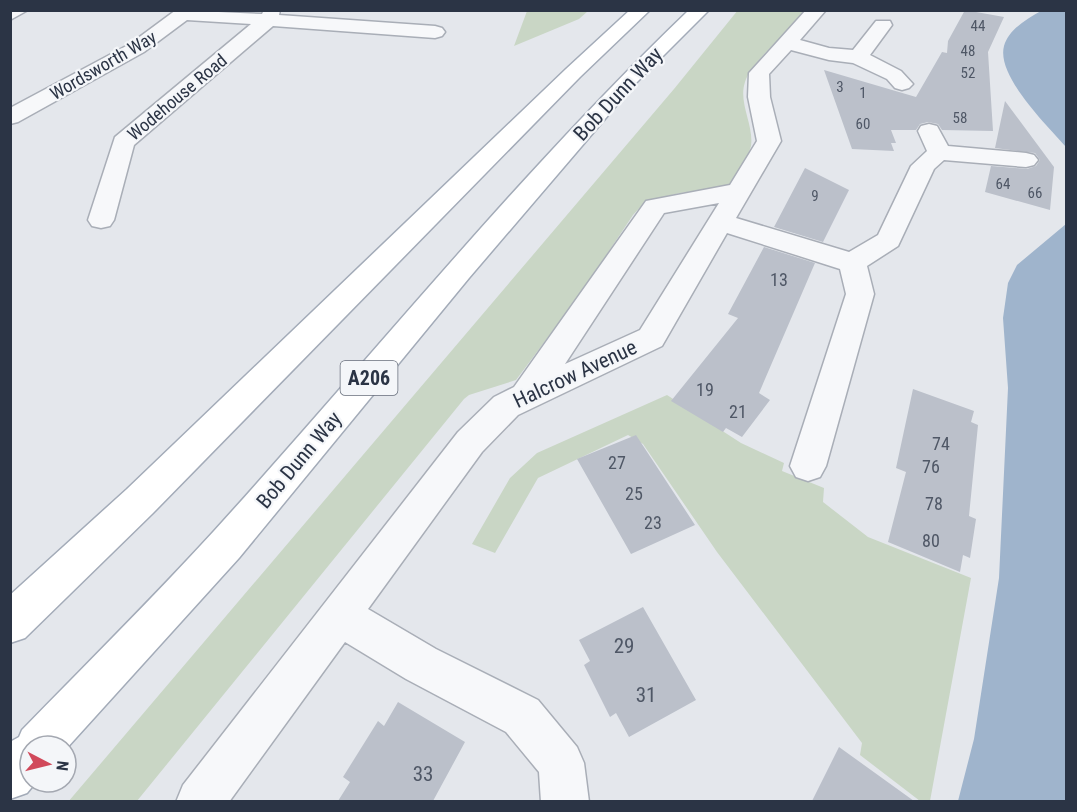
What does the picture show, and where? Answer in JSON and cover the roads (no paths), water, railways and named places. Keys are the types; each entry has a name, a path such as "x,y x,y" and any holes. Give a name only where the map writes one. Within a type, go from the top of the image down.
{"main road":[{"name":"Bob Dunn Way","path":"10,623 140,501 573,73 641,10"},
{"name":"Bob Dunn Way","path":"49,734 226,545 459,271 627,81 700,10"}],"street":[{"path":"10,15 19,10"},
{"name":"Halcrow Avenue","path":"200,801 470,442 506,406 651,338 769,141 759,97 759,73 817,10"},
{"name":"Wordsworth Way","path":"10,117 137,48 183,14 269,16"},
{"path":"269,16 435,32"},
{"name":"Wodehouse Road","path":"101,220 123,142 269,16"},
{"path":"858,57 883,25"},
{"path":"787,43 829,54 858,57 894,75 902,84"},
{"path":"720,222 852,263 889,240 934,142 1026,160"},
{"path":"524,398 655,207 739,191"},
{"path":"808,466 860,294 852,263"},
{"path":"339,616 382,639 421,664 522,716 561,762 565,801"}],"water":[{"path":"1041,11 1066,11 1066,147 1036,114 1015,86 1004,58 1004,46 1010,34 1019,25"},
{"path":"1066,224 1066,801 958,801 974,739 999,578 1008,388 1003,318 1008,283 1017,265"}]}
